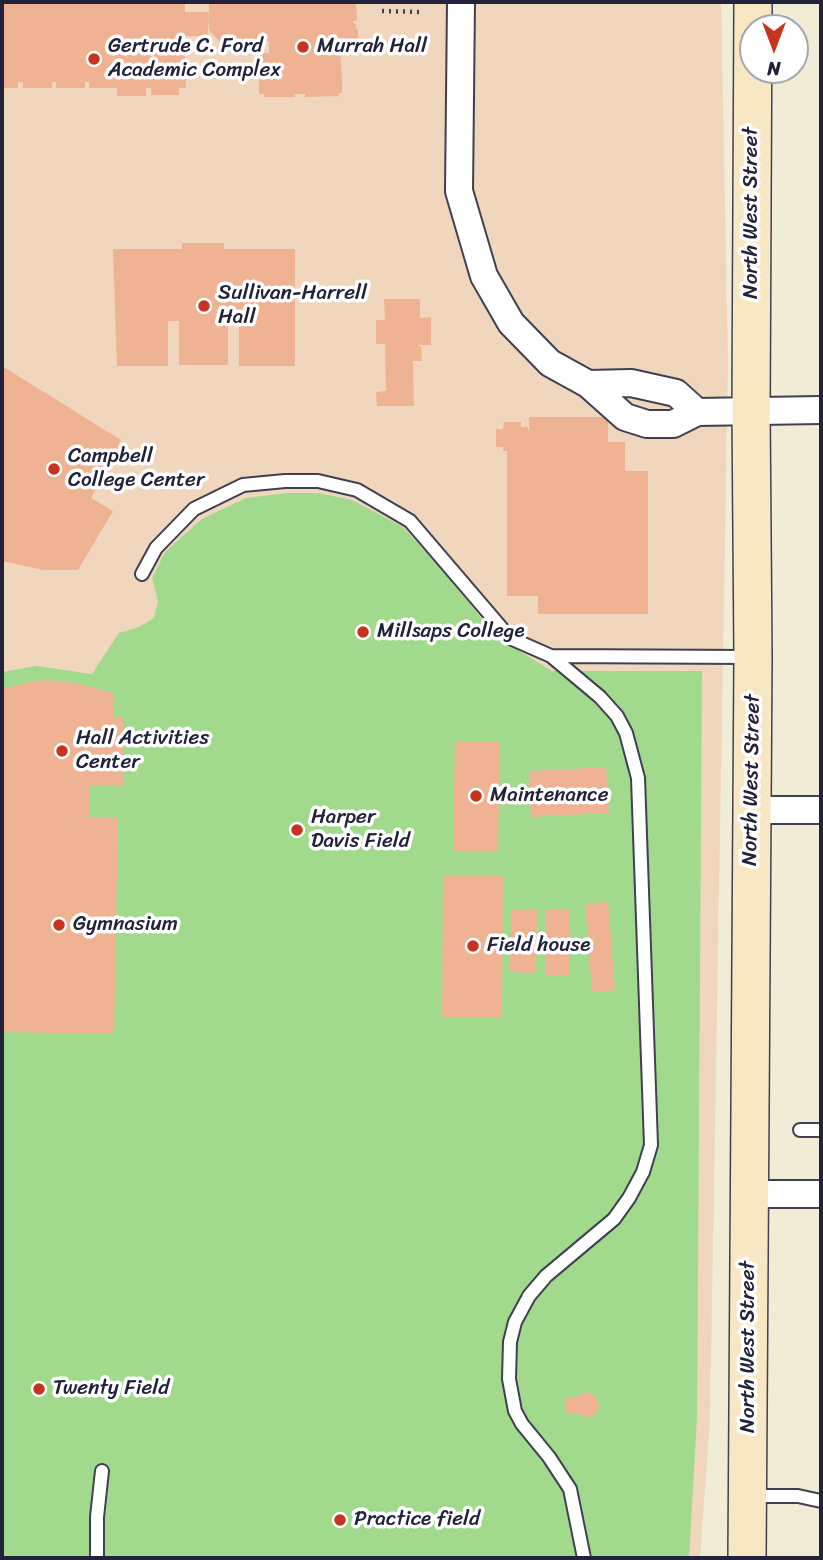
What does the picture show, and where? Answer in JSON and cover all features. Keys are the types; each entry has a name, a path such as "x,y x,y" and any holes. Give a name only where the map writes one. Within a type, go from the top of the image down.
{"street":[{"path":"461,2 459,191 484,276 511,323 550,363 589,384 625,417 647,424 673,424 697,412 821,410"},
{"name":"North West Street","path":"747,1558 753,657 752,2"},
{"path":"589,384 631,383 676,393 697,412"},
{"path":"751,810 821,810"},
{"path":"749,1194 821,1194"}],"lane":[{"path":"142,574 156,548 194,509 243,485 318,481 357,490 410,521 510,638 551,656 600,697 617,716 626,733 638,778 651,1145 643,1172 614,1219 546,1276 529,1296 515,1322 508,1364 515,1411 570,1489 584,1558"},
{"path":"551,656 753,657"},
{"path":"800,1130 821,1130"},
{"path":"97,1558 97,1517 102,1471"},
{"path":"748,1496 798,1496 821,1501"}],"path":[{"path":"382,11 419,12"}],"shaded area":[{"name":"Millsaps College","path":"2,2 721,2 728,363 710,1418 700,1558 2,1558"}],"green space":[{"path":"287,493 318,493 352,500 403,527 498,638 552,671 702,671 697,1417 689,1558 2,1558 2,672 36,666 92,674 119,633 139,627 154,618 158,602 152,578 165,552 202,519 246,498"}],"building":[{"name":"Gertrude C. Ford Academic Complex","path":"2,2 185,2 185,12 209,12 209,2 356,2 357,19 353,23 358,29 358,38 338,38 342,78 342,93 339,93 339,96 305,97 305,94 294,94 295,97 264,97 264,94 259,94 259,53 269,53 269,41 220,42 209,30 208,15 208,36 185,36 186,88 179,88 179,95 151,95 151,88 146,88 146,96 117,96 117,88 89,88 89,82 85,82 85,88 56,88 56,82 52,82 52,88 23,88 23,82 18,82 18,88 2,88"},
{"name":"Sullivan-Harrell Hall","path":"182,243 224,243 224,249 295,249 295,366 239,366 239,321 228,321 228,365 179,365 179,321 168,321 168,366 117,366 113,249 182,249"},
{"path":"384,299 420,299 420,318 431,317 431,345 418,345 421,347 422,361 413,361 414,406 377,406 376,392 386,391 385,344 376,344 376,320 385,320"},
{"name":"Campbell College Center","path":"2,366 121,440 91,498 113,511 78,570 43,570 2,561"},
{"path":"529,417 608,417 608,442 625,442 625,471 648,471 648,614 538,614 538,596 507,596 507,451 503,451 503,447 496,447 496,429 503,429 504,422 521,422 521,427 528,427 529,430"},
{"name":"Gymnasium","path":"46,680 76,683 113,693 113,717 123,717 123,786 90,786 89,816 76,816 118,818 114,1034 2,1032 2,689"},
{"name":"Maintenance","path":"455,741 500,741 498,852 453,852"},
{"path":"606,767 609,813 531,817 529,771"},
{"name":"Field house","path":"443,875 503,875 502,1018 442,1018"},
{"path":"608,902 615,990 592,992 585,904"},
{"path":"511,909 537,910 536,973 510,972"},
{"path":"545,909 570,910 570,976 545,976"},
{"path":"587,1392 597,1398 599,1406 596,1414 585,1417 577,1413 565,1413 565,1398 576,1398"}],"place":[{"name":"Murrah Hall","path":"303,47"},
{"name":"Gertrude C. Ford Academic Complex","path":"94,59"},
{"name":"Sullivan-Harrell Hall","path":"204,306"},
{"name":"Campbell College Center","path":"54,469"},
{"name":"Millsaps College","path":"363,632"},
{"name":"Hall Activities Center","path":"62,751"},
{"name":"Maintenance","path":"476,796"},
{"name":"Harper Davis Field","path":"297,830"},
{"name":"Gymnasium","path":"59,925"},
{"name":"Field house","path":"473,946"},
{"name":"Twenty Field","path":"39,1389"},
{"name":"Practice field","path":"340,1520"}]}
